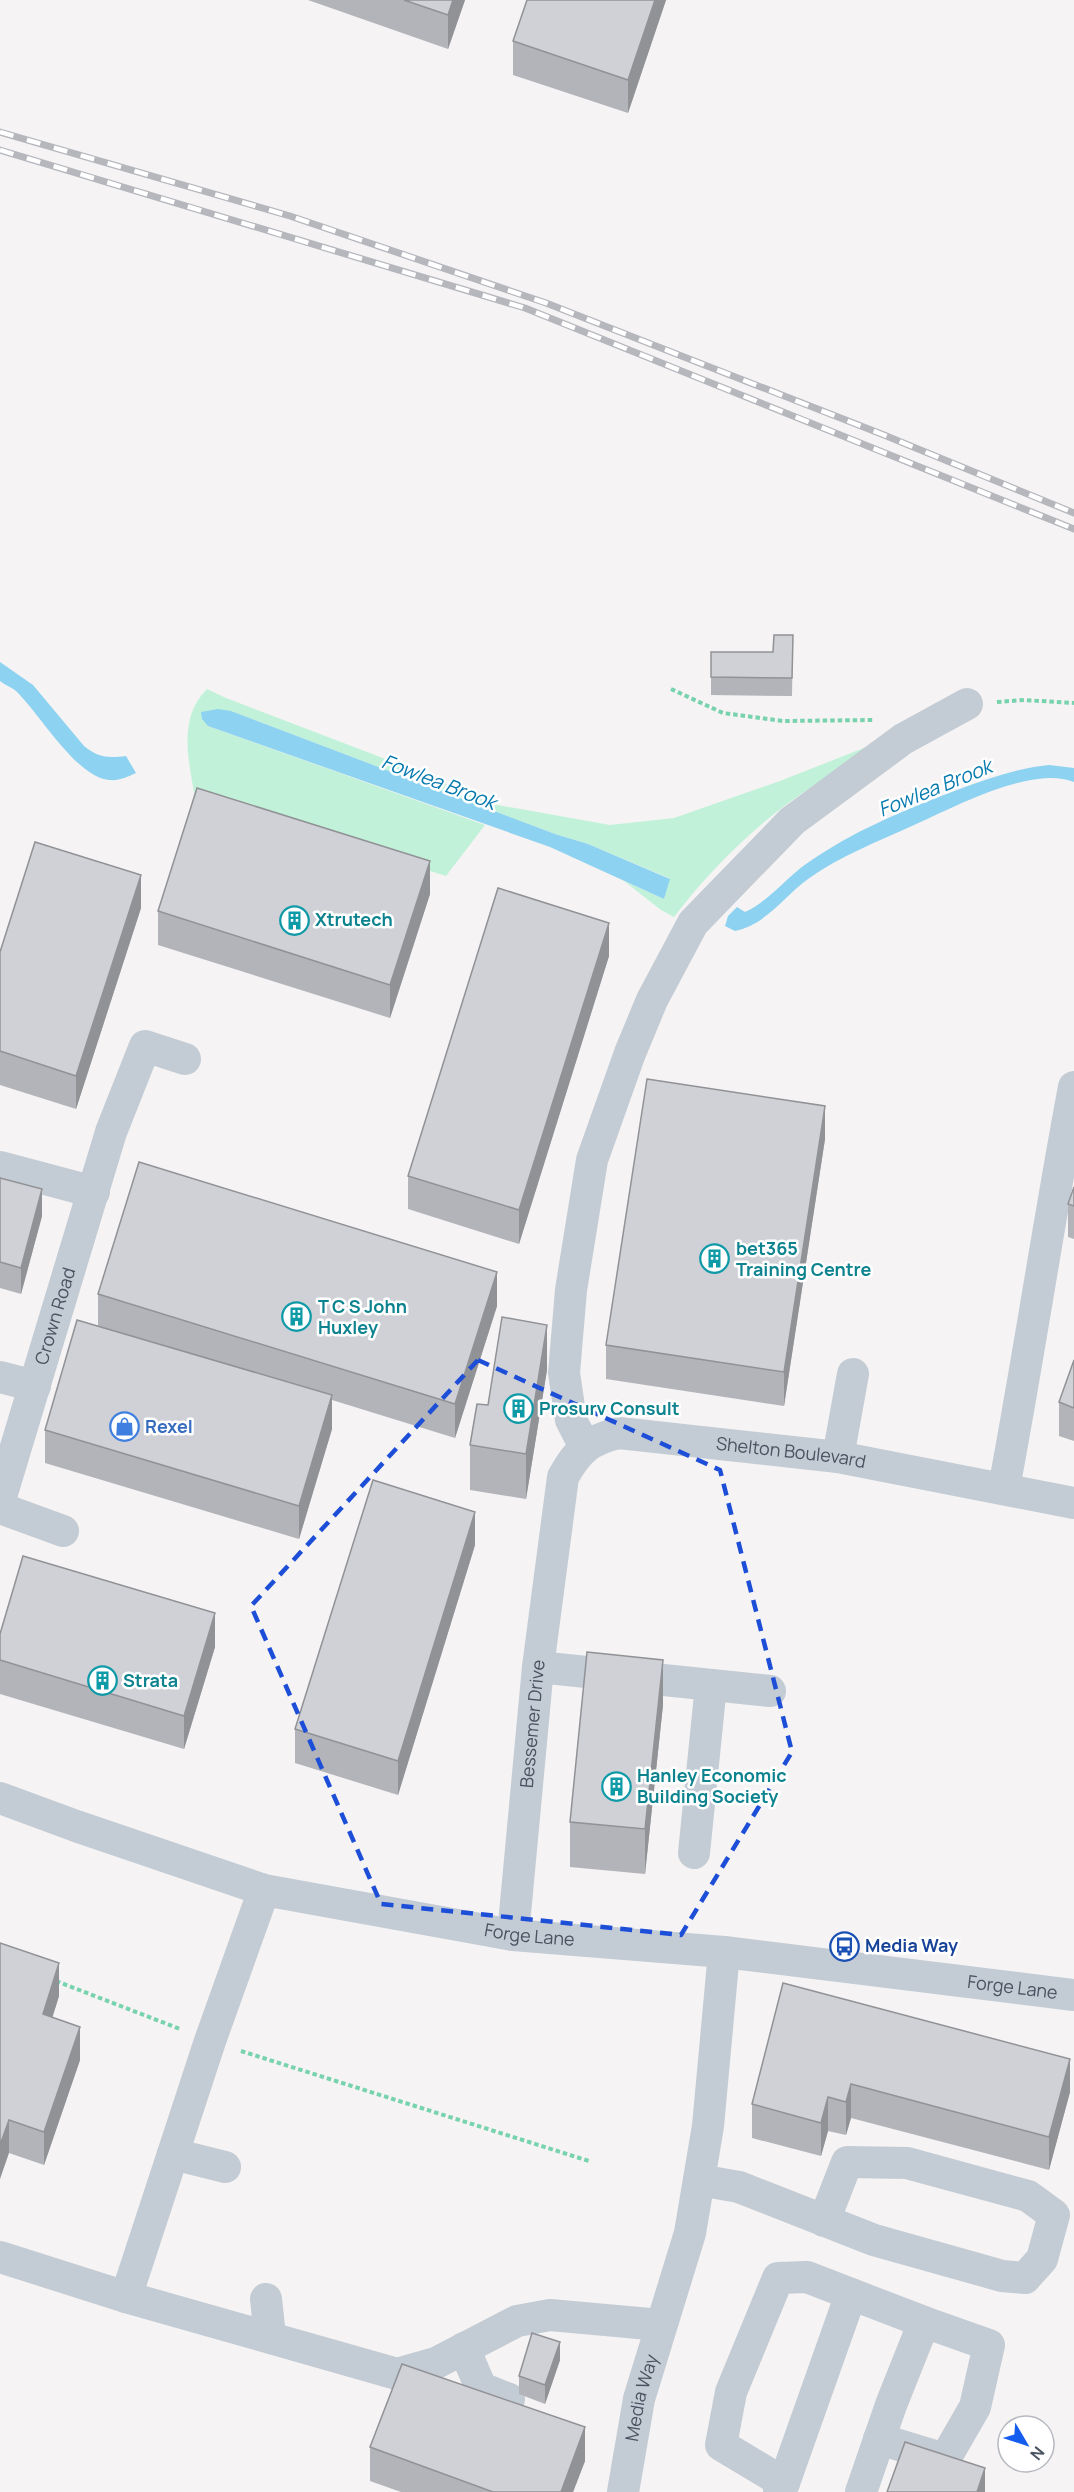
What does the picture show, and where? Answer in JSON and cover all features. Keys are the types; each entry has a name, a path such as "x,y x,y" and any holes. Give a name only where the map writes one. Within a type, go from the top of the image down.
{"street":[{"path":"585,1447 571,1420 564,1373 571,1290 592,1160 630,1053 652,1000 693,923 792,821 903,739 967,704"},
{"name":"Crown Road","path":"0,1500 111,1132 145,1046 185,1059"},
{"path":"1004,1488 1074,1087"},
{"path":"0,1167 94,1192"},
{"path":"838,1457 853,1374"},
{"path":"0,1377 35,1386"},
{"name":"Shelton Boulevard","path":"559,1516 563,1477 573,1459 599,1437 619,1433 838,1457 1074,1503"},
{"path":"0,1508 63,1531"},
{"name":"Bessemer Drive","path":"513,1935 538,1667 559,1516"},
{"path":"538,1667 770,1691"},
{"path":"694,1853 711,1685"},
{"name":"Forge Lane","path":"0,1798 264,1890 513,1935 724,1952 1074,1995"},
{"path":"126,2297 210,2041 264,1890"},
{"name":"Media Way","path":"623,2492 639,2399 690,2233 708,2126 724,1952"},
{"path":"173,2154 225,2167"},
{"path":"699,2180 739,2187 824,2221 874,2240 1002,2276 1025,2278 1042,2259 1054,2215 1028,2196 907,2163 847,2162 824,2221"},
{"path":"0,2258 126,2297 397,2374 436,2363 517,2321 550,2315 661,2325"},
{"path":"851,2294 782,2488 721,2445 731,2392 778,2278 807,2277 989,2345 975,2407 945,2459 879,2439"},
{"path":"266,2299 270,2337"},
{"path":"861,2492 924,2322"},
{"path":"464,2348 481,2388 509,2398"}],"path":[{"path":"671,689 723,713 783,722 875,720"},
{"path":"967,704 1024,700 1074,703"},
{"path":"53,1980 139,2011 210,2041 589,2161"}],"highlighted area":[{"path":"478,1360 720,1470 792,1752 681,1935 381,1904 251,1606"}],"green space":[{"path":"207,689 422,773 492,804 610,825 674,818 780,781 912,729 825,778 774,814 704,880 674,917 661,910 624,881 664,899 669,878 588,844 555,834 231,711 208,726 485,825 446,876 195,798 188,755 188,727 198,701"}],"water":[{"path":"0,662 33,685 84,746 104,756 126,756 136,773 109,780 84,768 71,757 26,701 16,691 0,681"},
{"path":"218,709 231,711 555,834 588,844 670,879 664,899 550,847 208,726 202,719 201,712"},
{"path":"1049,765 1074,768 1074,782 1057,778 1038,779 1007,786 975,798 833,863 808,879 756,922 735,931 725,926 728,916 737,907 745,912 754,907 806,864 860,831 918,805 980,782 1014,771"}],"building":[{"path":"404,0 453,0 448,15"},
{"path":"527,0 655,0 628,80 513,41"},
{"path":"774,635 793,635 792,678 711,677 711,652 773,652"},
{"name":"Xtrutech","path":"197,788 430,861 390,985 158,911"},
{"path":"35,842 141,875 76,1076 0,1051 0,952"},
{"path":"498,888 609,923 519,1210 408,1176"},
{"name":"bet365 Training Centre","path":"647,1079 825,1106 784,1372 606,1345"},
{"name":"T C S John Huxley","path":"139,1162 497,1272 455,1404 98,1294"},
{"path":"0,1178 42,1189 21,1268 0,1262"},
{"path":"1074,1187 1074,1206 1068,1204"},
{"path":"502,1317 547,1325 526,1454 470,1445 477,1404 488,1405"},
{"path":"77,1320 332,1395 299,1506 45,1430"},
{"path":"1074,1360 1074,1408 1059,1402"},
{"path":"373,1480 475,1512 398,1761 295,1729"},
{"name":"Strata","path":"23,1556 215,1613 184,1716 0,1660 0,1634"},
{"name":"Hanley Economic Building Society","path":"587,1652 663,1660 645,1829 570,1822"},
{"path":"0,1943 59,1963 43,2014 80,2027 44,2132 9,2120 0,2145"},
{"path":"783,1983 1070,2059 1049,2137 851,2084 846,2102 828,2097 821,2123 752,2104"},
{"path":"532,2333 560,2342 545,2385 519,2376"},
{"path":"402,2364 585,2427 561,2492 493,2492 370,2447"},
{"path":"905,2442 985,2468 977,2492 887,2492"}],"railway":[{"path":"0,132 290,216 546,303 884,435 1074,513"},
{"path":"0,150 525,308 1074,529"}],"place":[{"name":"Xtrutech","path":"294,920"},
{"name":"bet365 Training Centre","path":"715,1259"},
{"name":"T C S John Huxley","path":"297,1317"},
{"name":"Prosurv Consult","path":"518,1409"},
{"name":"Rexel","path":"124,1427"},
{"name":"Strata","path":"102,1681"},
{"name":"Hanley Economic Building Society","path":"616,1786"},
{"name":"Media Way","path":"844,1946"}],"water label":[{"name":"Fowlea Brook","path":"439,782"},
{"name":"Fowlea Brook","path":"935,788"}]}
